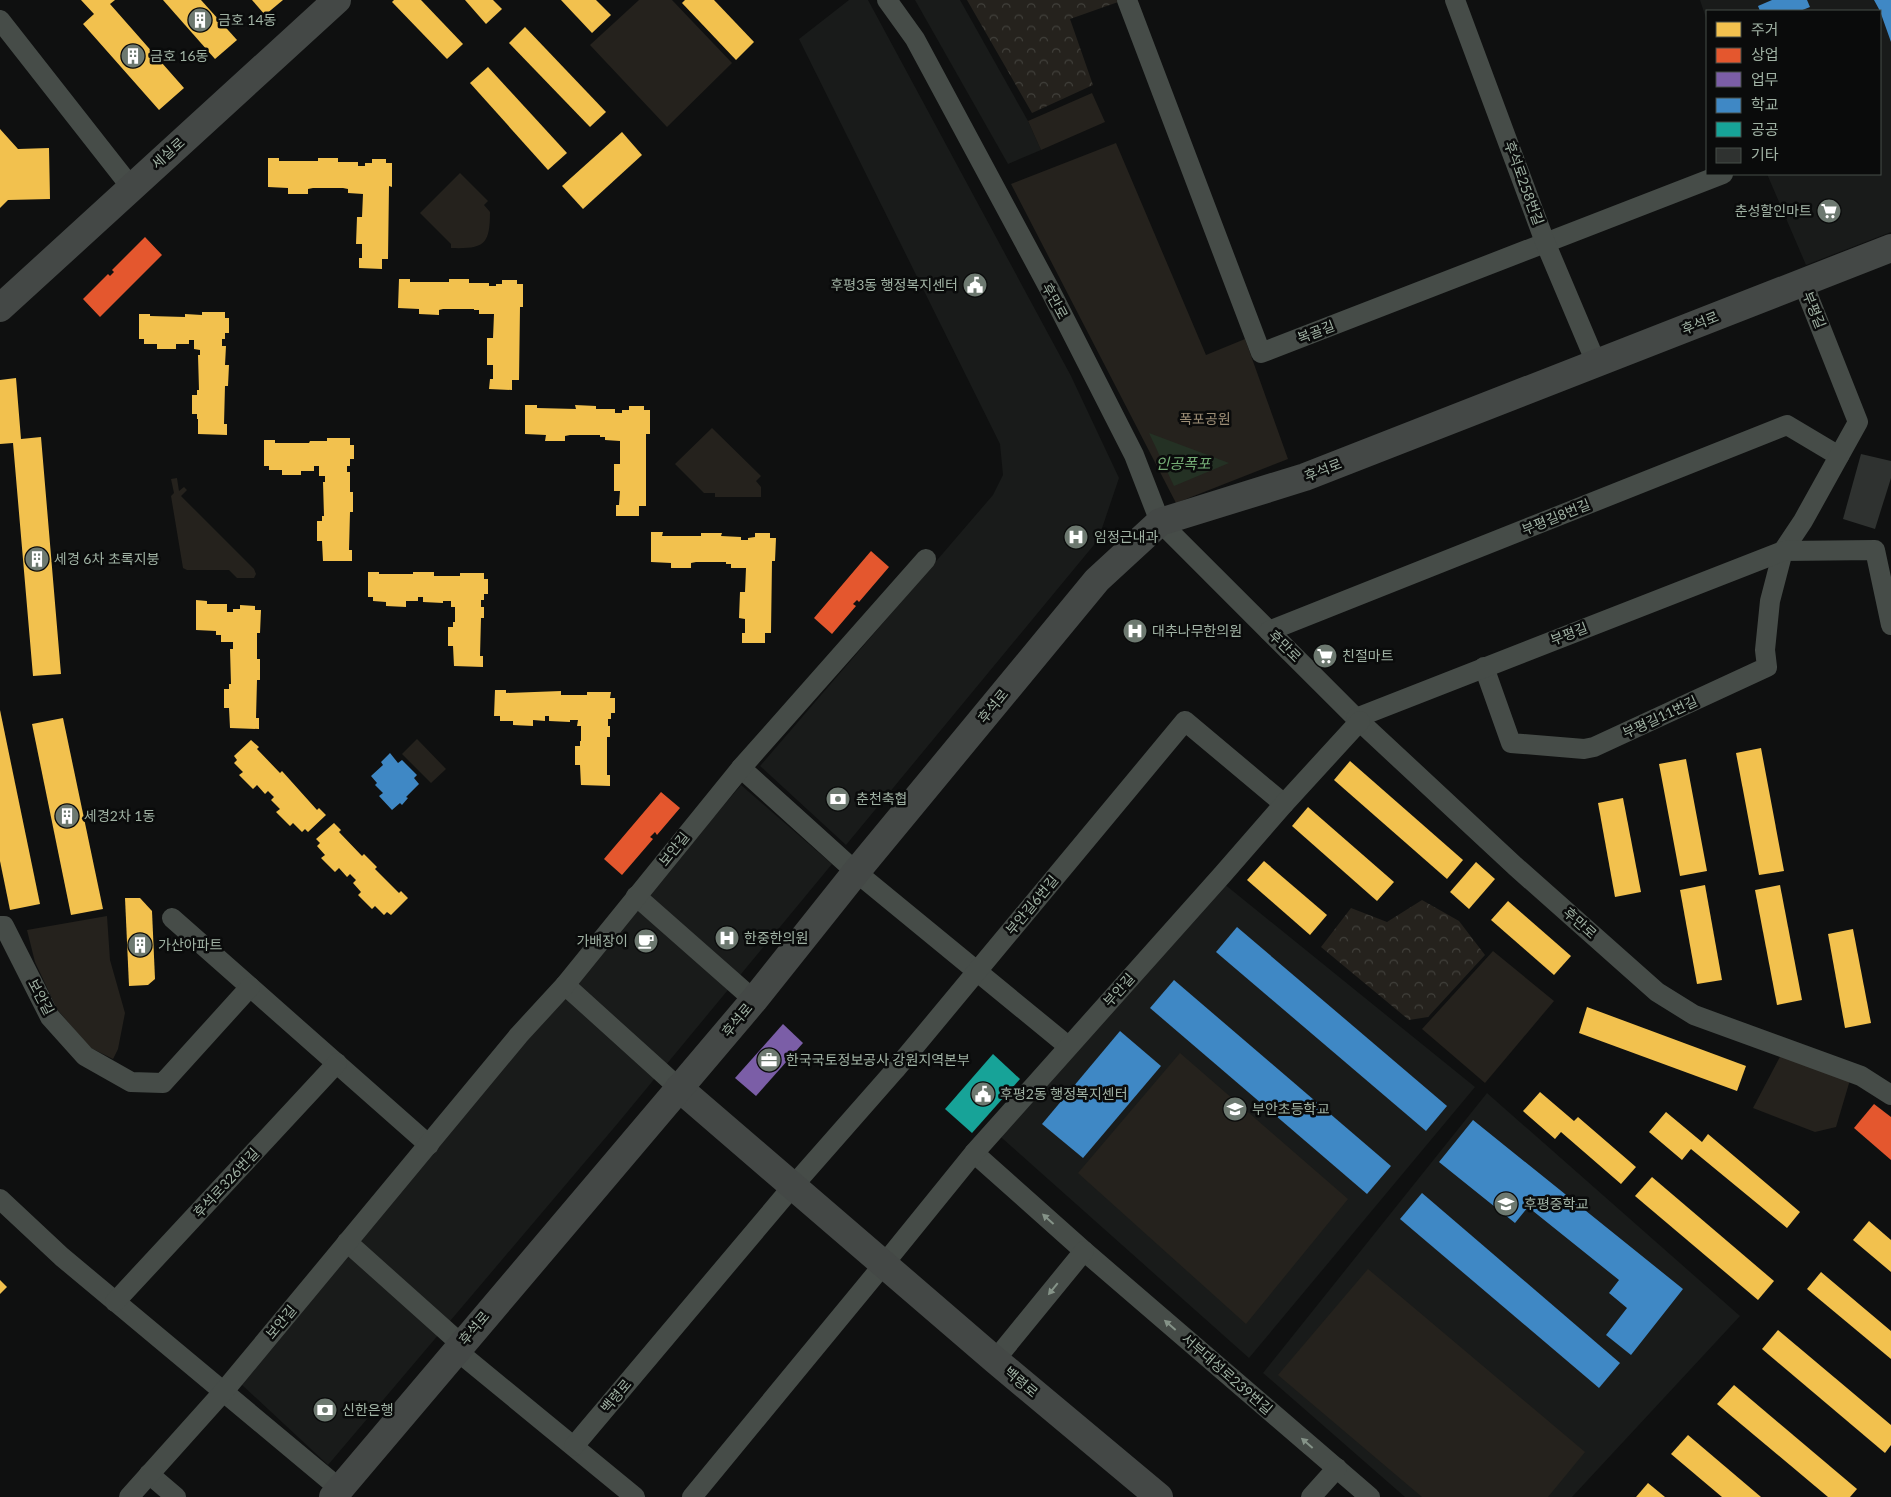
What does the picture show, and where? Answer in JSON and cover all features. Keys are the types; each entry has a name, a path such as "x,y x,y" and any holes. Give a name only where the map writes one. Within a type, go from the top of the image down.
{"street":[{"name":"세실로","path":"0,308 337,0"},
{"name":"후만로","path":"887,0 915,39 1045,281 1134,455 1160,522 1358,719 1516,866 1657,992 1694,1015 1861,1076 1891,1095"},
{"name":"복골길","path":"1127,0 1261,353 1720,175"},
{"name":"후석로258번길","path":"1455,0 1545,242 1596,365"},
{"path":"0,20 131,187"},
{"name":"후석로","path":"337,1493 754,1000 856,872 1097,580 1160,522 1305,477 1596,365 1891,248"},
{"name":"부평길","path":"1783,551 1803,521 1858,422 1803,283"},
{"name":"부평길8번길","path":"1270,631 1787,425 1839,456"},
{"name":"부평길","path":"1358,719 1783,551 1876,550 1891,625"},
{"name":"부평길11번길","path":"1484,668 1511,743 1584,749 1594,747 1767,667 1765,650 1770,601 1783,551"},
{"name":"보안길","path":"130,1497 224,1390 519,1035 564,984 740,768 926,559"},
{"name":"부안길","path":"884,1264 974,1153 1223,874 1358,719"},
{"name":"부안길6번길","path":"793,1186 895,1070 1185,721 1284,804"},
{"path":"740,768 856,872 978,970 1068,1046"},
{"path":"636,896 754,1000"},
{"path":"172,918 429,1145"},
{"name":"보안길","path":"2,926 50,1017 85,1056 131,1082 163,1083 250,987"},
{"path":"564,984 678,1088"},
{"name":"후석로326번길","path":"115,1302 336,1063"},
{"name":"백령로","path":"678,1088 995,1360 1159,1497"},
{"name":"서부대성로239번길","path":"974,1153 1084,1251 1370,1497"},
{"name":"백령로","path":"574,1446 793,1186"},
{"path":"0,1199 62,1257 224,1390 337,1493"},
{"path":"347,1242 459,1347 635,1497"},
{"path":"995,1360 1084,1251"},
{"path":"692,1497 884,1264"},
{"path":"1311,1497 1337,1468"},
{"path":"149,1474 176,1497"}],"shaded area":[{"path":"849,0 868,0 1071,376 1119,478 1098,540 846,845 760,766 993,495 1003,475 1000,444 799,39"},
{"path":"915,0 960,0 1028,121 1041,150 1008,164"},
{"path":"1700,0 1891,0 1891,232 1806,265 1767,175 1881,175 1881,10 1706,10 1706,18"},
{"path":"741,785 832,864 618,1123 328,1465 241,1384 525,1038"},
{"name":"부안초등학교","path":"1223,883 1475,1087 1249,1358 994,1131"},
{"name":"후평중학교","path":"1487,1093 1740,1316 1572,1497 1405,1497 1263,1373"}],"green space":[{"path":"639,0 672,0 732,63 667,127 590,45"},
{"path":"967,0 1121,1 1070,19 1093,85 1032,113"},
{"path":"1092,93 1105,122 1041,150 1028,121"},
{"name":"폭포공원","path":"1116,143 1206,355 1245,339 1288,459 1176,503 1011,184"},
{"path":"460,173 488,201 484,205 490,212 489,232 483,243 478,246 451,248 451,244 420,213"},
{"path":"712,428 761,476 756,481 761,487 761,497 715,497 715,493 704,493 675,464"},
{"path":"177,478 179,491 184,487 187,490 181,496 254,569 256,574 254,578 237,578 229,570 187,570 183,568 171,496 174,493 171,479"},
{"path":"417,739 446,769 431,783 402,754"},
{"path":"1422,900 1459,921 1485,955 1428,1017 1409,1020 1321,947 1351,908 1387,922"},
{"path":"107,916 110,960 125,1013 118,1049 113,1059 89,1047 57,1009 35,962 27,930"},
{"path":"1493,951 1554,1001 1485,1083 1422,1029"},
{"path":"1180,1053 1348,1199 1246,1324 1078,1173"},
{"path":"1782,1053 1850,1080 1836,1127 1815,1132 1753,1108"},
{"path":"1368,1269 1585,1452 1548,1497 1422,1497 1278,1375"}],"water":[{"name":"인공폭포","path":"1149,433 1229,463 1174,486"}],"building: 주거":[{"name":"금호 16동","path":"81,0 115,0 110,4 184,88 159,110 83,24 94,14"},
{"name":"금호 14동","path":"163,0 201,0 237,40 215,59"},
{"path":"252,0 283,0 265,15"},
{"path":"394,0 421,0 463,44 447,59 392,2"},
{"path":"465,0 493,0 502,9 486,24"},
{"path":"561,0 596,0 611,15 592,33"},
{"path":"685,0 714,0 754,42 736,60 682,3"},
{"path":"525,27 606,112 590,127 509,43"},
{"path":"488,67 567,153 548,170 470,83"},
{"path":"0,129 18,149 49,148 50,199 8,200 0,208"},
{"path":"622,132 642,155 583,209 562,186"},
{"path":"268,158 279,158 279,161 318,161 318,158 338,158 338,162 358,162 358,166 372,163 372,159 386,159 386,163 392,163 392,187 389,186 388,259 382,259 382,269 359,268 359,258 362,258 362,244 356,244 357,217 362,217 363,194 348,193 348,189 343,188 313,188 308,189 308,194 288,194 288,188 268,187"},
{"path":"399,279 410,279 410,282 449,282 449,279 469,279 469,283 489,283 489,286 502,284 502,280 517,280 517,284 523,284 523,307 520,307 519,380 512,380 512,390 489,389 490,379 493,379 493,365 487,365 487,338 493,338 494,314 479,314 479,310 474,309 443,309 439,310 439,315 419,314 419,309 398,308"},
{"path":"202,312 225,312 225,318 229,318 229,333 225,333 225,339 222,339 222,346 226,346 225,365 229,365 228,386 225,386 224,424 227,424 227,435 198,434 197,414 192,414 192,395 197,395 197,390 199,390 198,355 200,355 200,350 194,349 194,340 189,340 189,344 176,344 176,349 157,349 157,344 144,344 144,339 139,339 139,314 185,317 185,314 202,315"},
{"name":"세경 6차 초록지붕","path":"16,378 21,439 41,437 61,674 33,676 13,443 0,444 0,380"},
{"path":"525,405 537,405 537,408 576,409 575,405 596,406 596,409 615,409 615,413 629,410 629,406 644,406 644,410 650,410 650,434 646,434 646,506 639,506 639,516 616,516 616,505 619,505 620,491 614,491 614,464 620,464 620,441 605,440 605,437 600,437 600,435 570,435 565,436 565,441 545,441 546,435 525,434"},
{"path":"327,438 350,438 350,445 354,445 354,459 350,459 350,466 347,466 347,472 350,472 350,492 353,492 353,512 350,512 349,550 352,550 352,561 323,561 322,541 317,541 317,521 322,521 322,516 324,516 323,482 325,482 325,476 319,476 319,466 314,466 314,471 301,471 301,475 282,475 282,470 269,470 269,466 264,466 264,440 275,440 275,443 309,443 310,441 327,441"},
{"path":"651,532 663,532 662,536 701,536 701,533 722,533 721,536 741,537 741,540 755,537 755,533 770,533 770,538 776,538 775,561 772,561 771,633 765,633 765,643 742,643 742,633 745,633 745,619 739,618 740,592 745,592 746,568 731,568 731,564 726,564 726,562 696,562 691,563 691,568 671,568 671,563 651,562"},
{"path":"368,572 379,572 379,574 413,574 413,572 434,572 434,576 460,576 460,573 484,573 484,579 488,579 488,594 484,594 484,600 481,600 481,607 484,607 484,618 481,618 480,656 483,656 483,667 454,666 453,646 448,646 448,627 453,627 453,622 455,622 455,607 451,607 451,601 443,601 443,603 423,602 423,597 418,597 418,601 406,601 406,607 386,606 386,602 373,601 373,597 368,597"},
{"path":"196,600 207,601 207,604 227,604 227,612 233,612 233,609 240,609 240,605 255,606 255,610 261,610 260,633 257,633 257,659 260,659 260,680 257,680 256,718 259,718 259,729 230,728 229,708 224,708 224,689 229,689 229,684 231,684 230,649 233,649 233,642 221,642 221,635 216,635 216,631 196,630"},
{"path":"495,690 506,690 506,693 561,691 561,695 587,695 587,692 611,692 610,698 615,698 615,713 611,713 611,719 608,719 610,737 607,737 607,775 610,775 610,786 581,785 580,765 575,765 575,746 580,746 581,741 581,726 577,726 578,720 570,720 570,722 549,721 549,716 545,716 545,721 533,720 533,726 513,725 513,721 500,721 500,716 494,716"},
{"path":"0,710 40,904 10,910 0,861"},
{"name":"세경2차 1동","path":"63,718 103,909 71,915 32,724"},
{"path":"251,740 259,747 257,749 280,773 282,771 317,810 319,808 326,815 308,832 305,829 302,832 293,823 290,826 276,812 280,809 271,800 274,797 268,791 265,794 257,785 253,789 239,775 243,772 234,763 237,760 234,756"},
{"path":"1761,748 1784,871 1759,875 1736,753"},
{"path":"1686,759 1707,871 1680,876 1659,764"},
{"path":"1350,761 1463,860 1447,879 1334,780"},
{"path":"1623,798 1641,892 1615,897 1598,803"},
{"path":"1308,807 1394,882 1377,901 1292,826"},
{"path":"334,823 341,830 339,832 362,856 364,854 377,867 375,869 399,893 401,891 408,898 391,915 387,912 384,915 375,906 372,909 358,895 361,892 353,883 356,880 350,874 347,877 339,868 335,872 321,858 325,855 317,846 320,843 316,839"},
{"path":"1264,861 1327,915 1310,935 1247,880"},
{"path":"1476,862 1495,879 1469,909 1450,892"},
{"path":"1705,885 1722,980 1697,984 1680,890"},
{"path":"1780,885 1802,1000 1777,1005 1755,890"},
{"name":"가산아파트","path":"125,898 140,898 152,911 155,979 148,985 129,986"},
{"path":"1508,901 1571,956 1554,975 1491,920"},
{"path":"1853,929 1871,1023 1845,1028 1828,934"},
{"path":"1587,1007 1746,1066 1737,1091 1579,1033"},
{"path":"1540,1092 1574,1121 1578,1117 1636,1167 1621,1184 1561,1132 1555,1139 1523,1111"},
{"path":"1666,1112 1702,1142 1708,1134 1800,1212 1787,1228 1691,1149 1682,1160 1649,1132"},
{"path":"1652,1177 1774,1281 1758,1300 1635,1196"},
{"path":"1869,1221 1891,1240 1891,1272 1853,1240"},
{"path":"1821,1272 1891,1331 1891,1359 1807,1289"},
{"path":"0,1280 7,1287 0,1294"},
{"path":"1778,1330 1891,1425 1891,1445 1885,1453 1762,1349"},
{"path":"1734,1385 1857,1489 1850,1497 1828,1497 1717,1404"},
{"path":"1688,1435 1761,1497 1722,1497 1671,1454"},
{"path":"1648,1483 1665,1497 1636,1497"}],"building: 상업":[{"path":"145,237 162,255 100,317 83,299 108,274 110,276 114,272 112,270"},
{"path":"871,551 889,567 859,602 857,600 853,604 856,606 832,634 814,618"},
{"path":"661,792 680,808 657,835 655,832 650,837 653,839 622,875 604,859"},
{"path":"1874,1104 1891,1117 1891,1160 1854,1128"}],"building: 업무":[{"name":"한국국토정보공사 강원지역본부","path":"783,1024 803,1043 756,1096 735,1078"}],"building: 학교":[{"path":"1772,0 1807,0 1810,7 1802,10 1760,10 1758,6"},
{"path":"1874,0 1891,0 1891,42 1881,10"},
{"path":"390,753 398,763 402,760 417,775 414,778 419,784 406,797 408,798 402,805 400,803 392,810 379,796 383,793 375,785 377,783 371,776 383,765 381,762"},
{"path":"1237,927 1447,1106 1426,1131 1216,952"},
{"path":"1174,980 1391,1166 1367,1194 1150,1008"},
{"path":"1120,1031 1161,1066 1083,1158 1042,1124"},
{"path":"1473,1120 1683,1289 1631,1355 1606,1335 1627,1308 1609,1293 1619,1280 1528,1207 1515,1223 1439,1162"},
{"path":"1422,1193 1620,1363 1599,1388 1400,1219"}],"building: 공공":[{"name":"후평2동 행정복지센터","path":"993,1054 1020,1079 972,1133 945,1109"}],"building: 기타":[{"path":"1861,454 1891,461 1891,478 1875,529 1843,519"}],"place":[{"name":"금호 14동","path":"200,20"},
{"name":"금호 16동","path":"133,56"},
{"name":"춘성할인마트","path":"1829,211"},
{"name":"후평3동 행정복지센터","path":"975,285"},
{"name":"임정근내과","path":"1076,537"},
{"name":"세경 6차 초록지붕","path":"37,559"},
{"name":"대추나무한의원","path":"1135,631"},
{"name":"친절마트","path":"1325,656"},
{"name":"춘천축협","path":"838,799"},
{"name":"세경2차 1동","path":"67,816"},
{"name":"한중한의원","path":"727,938"},
{"name":"가배장이","path":"646,941"},
{"name":"가산아파트","path":"140,945"},
{"name":"한국국토정보공사 강원지역본부","path":"769,1060"},
{"name":"후평2동 행정복지센터","path":"983,1094"},
{"name":"부안초등학교","path":"1235,1109"},
{"name":"후평중학교","path":"1506,1204"},
{"name":"신한은행","path":"325,1410"}]}
